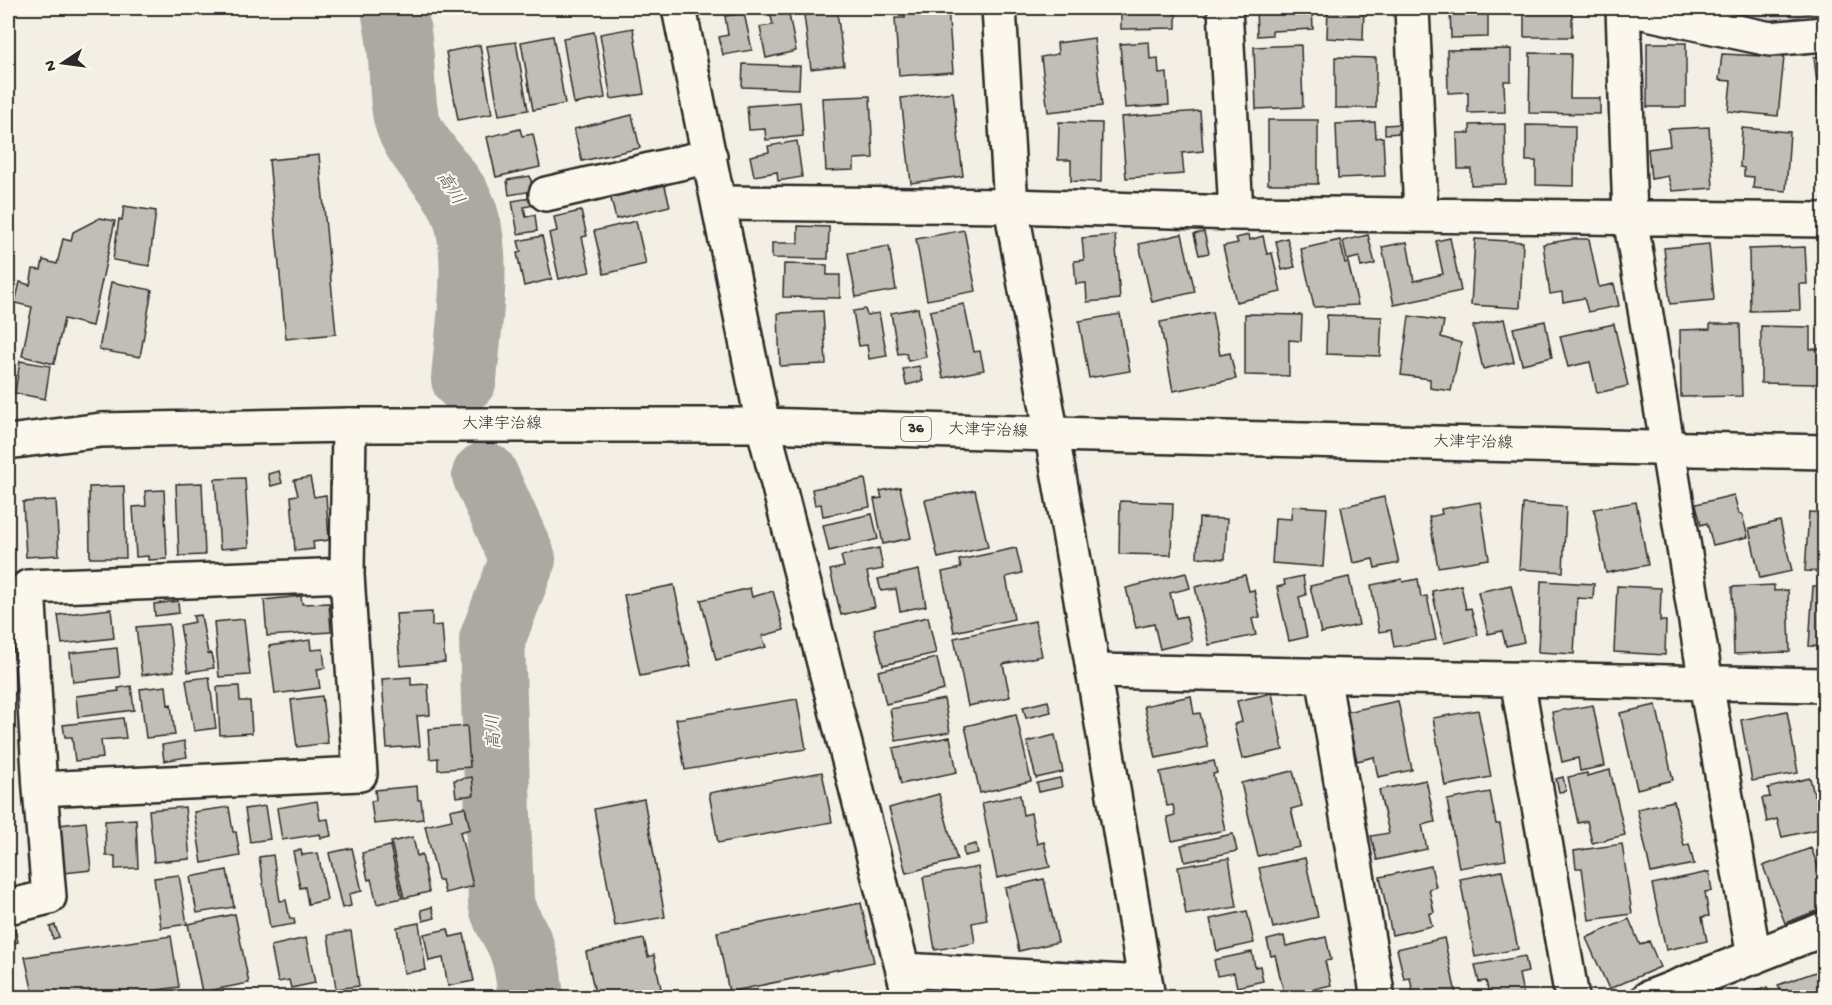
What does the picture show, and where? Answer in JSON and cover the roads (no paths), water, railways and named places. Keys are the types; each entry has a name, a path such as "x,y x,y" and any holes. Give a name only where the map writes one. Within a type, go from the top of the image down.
{"street":[{"path":"679,8 763,425 907,984 1146,990 1093,671 1011,206 999,8"},
{"path":"1225,8 1236,213"},
{"path":"1412,8 1420,215"},
{"path":"1754,957 1666,448 1630,218 1624,8 1770,39 1824,34"},
{"path":"546,194 710,156"},
{"path":"719,203 1011,206 1236,213 1824,220"},
{"path":"40,789 360,774 347,575 349,425"},
{"name":"大津宇治線","path":"8,442 101,430 349,425 763,425 1824,452"},
{"path":"8,908 49,897 28,587 347,575"},
{"path":"1093,671 1824,685"},
{"path":"1323,675 1378,998"},
{"path":"1517,679 1572,998"},
{"path":"1648,998 1824,929"}],"waterway":[{"name":"高川","path":"394,8 400,43 406,117 415,139 458,198 466,217 470,238 471,311 464,379"},
{"name":"高川","path":"485,475 523,559 492,640 501,902 524,956 531,998"}]}
